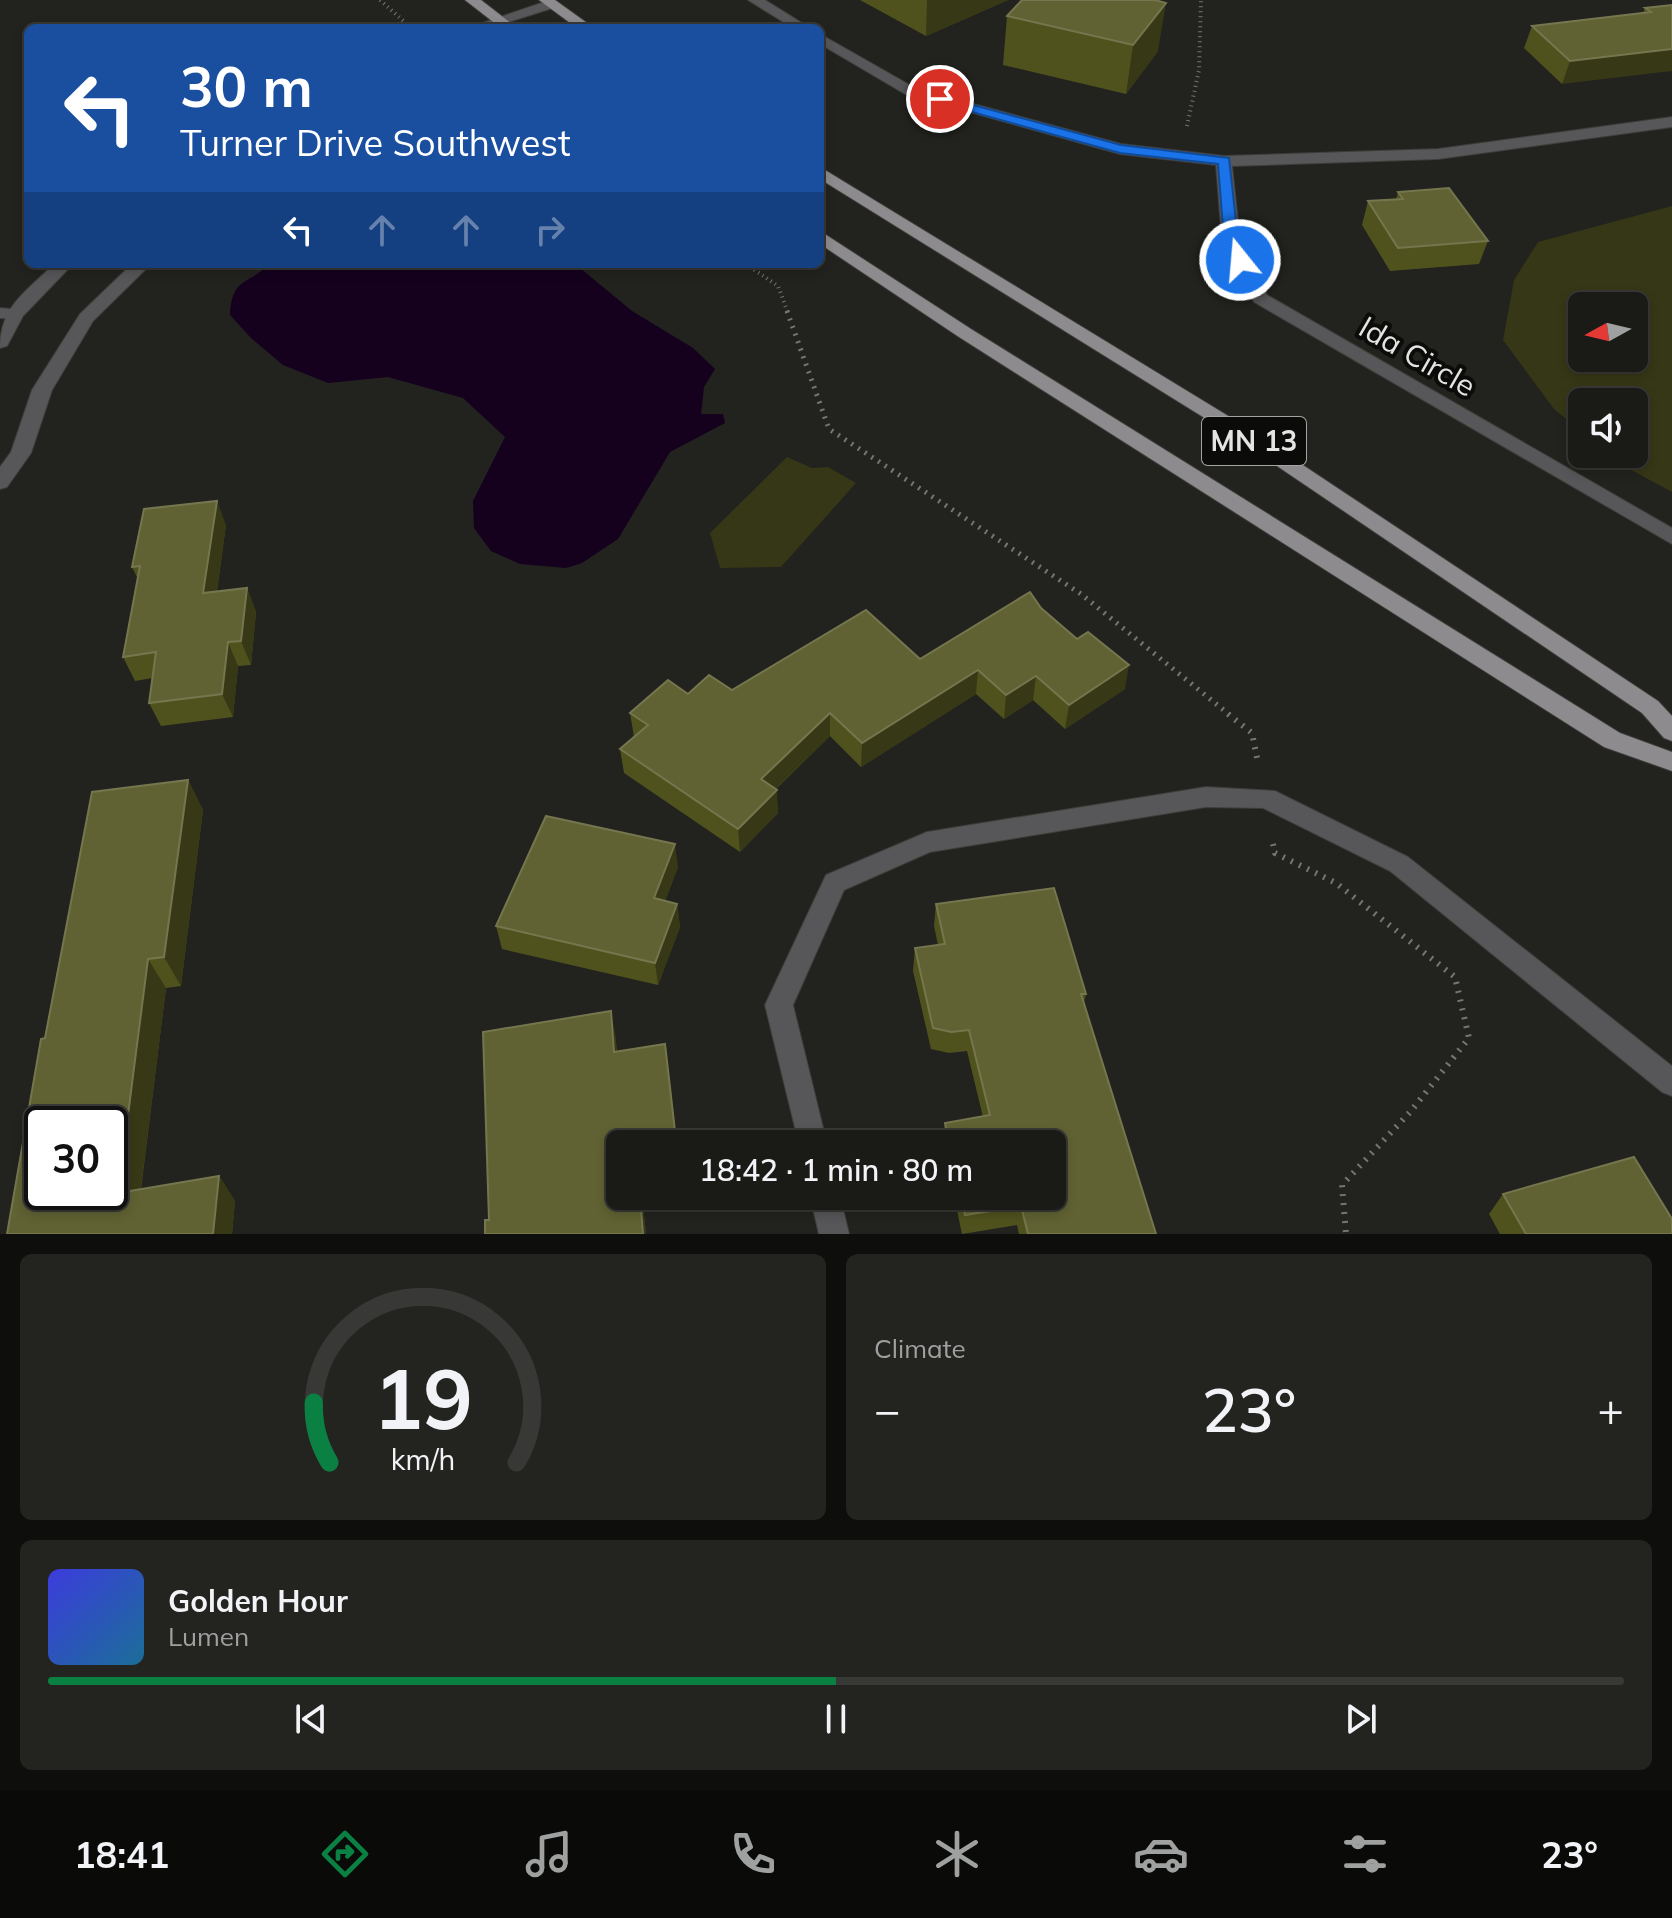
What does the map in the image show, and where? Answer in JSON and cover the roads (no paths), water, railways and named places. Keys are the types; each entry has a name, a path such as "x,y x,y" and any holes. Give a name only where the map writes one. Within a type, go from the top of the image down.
{"main road":[{"path":"472,0 504,24"},
{"path":"548,2 578,24"},
{"name":"MN 13","path":"824,174 1231,426 1650,707 1672,732"},
{"name":"MN 13","path":"824,239 978,342 1612,740 1672,762"}],"street":[{"path":"755,0 796,24"},
{"path":"504,24 548,2"},
{"path":"824,40 910,91 1120,149 1224,161 1438,154 1672,122"},
{"name":"Ida Circle","path":"1224,161 1231,240 1260,298 1672,537"},
{"path":"0,342 8,314 60,268"},
{"path":"0,482 21,453 42,390 86,318 138,268"},
{"path":"810,1130 779,1005 835,883 927,842 1206,797 1266,798 1399,864 1672,1083"},
{"path":"828,1210 834,1234"}]}
